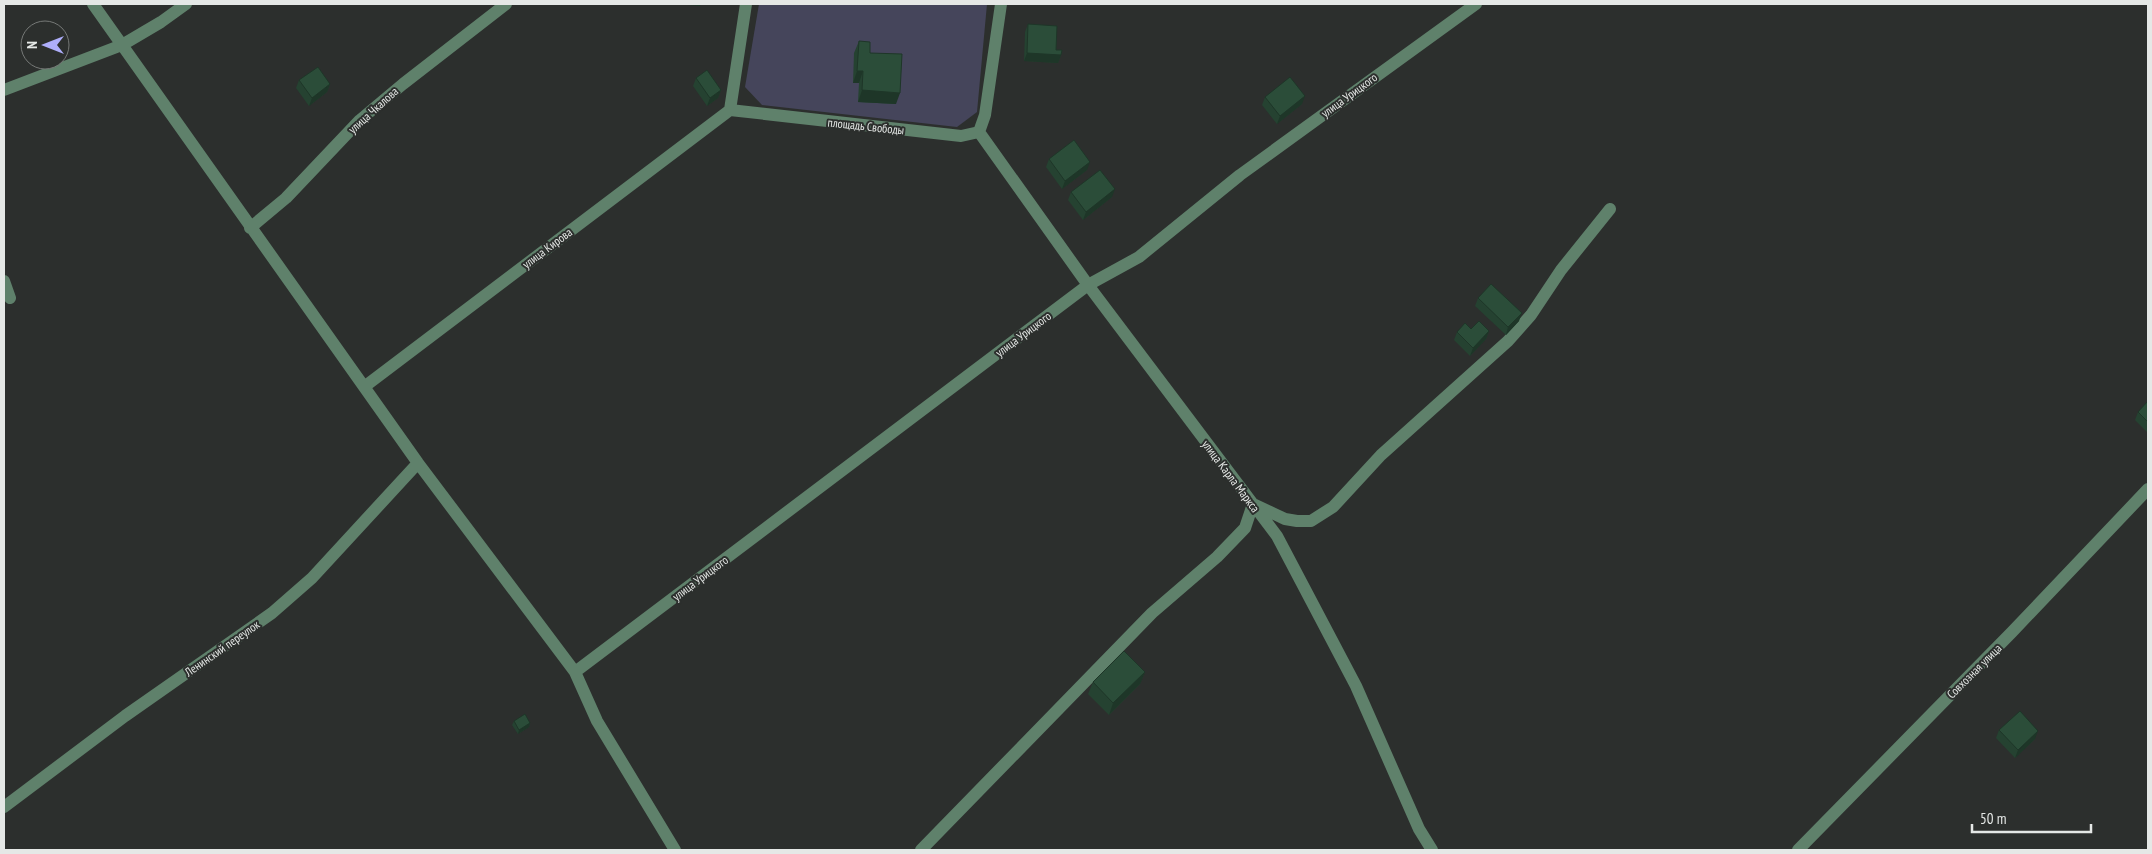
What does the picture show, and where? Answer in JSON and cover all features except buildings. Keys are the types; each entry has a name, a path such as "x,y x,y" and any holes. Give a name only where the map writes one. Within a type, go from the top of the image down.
{"street":[{"path":"93,4 418,463 575,672 597,721 675,850"},
{"path":"4,90 122,45 161,22 186,4"},
{"name":"улица Чкалова","path":"250,228 286,198 360,120 506,4"},
{"path":"730,110 746,4"},
{"path":"979,132 985,115 1000,4"},
{"name":"улица Урицкого","path":"575,672 1088,285 1139,257 1240,175 1476,4"},
{"name":"площадь Свободы","path":"730,110 961,136 979,132"},
{"name":"улица Кирова","path":"364,387 730,110"},
{"name":"улица Карла Маркса","path":"979,132 1088,285 1276,536 1356,686 1419,829 1432,850"},
{"path":"921,850 1152,613 1217,557 1246,528 1253,504 1285,519 1297,522 1311,521 1333,507 1381,456 1508,341 1531,315 1561,270 1610,209"},
{"path":"4,280 10,298"},
{"name":"Ленинский переулок","path":"4,807 125,716 272,613 312,578 418,463"},
{"name":"Совхозная улица","path":"1798,850 2012,632 2148,489"}],"shaded area":[{"path":"759,4 987,4 977,112 957,127 762,105 745,87"}]}
